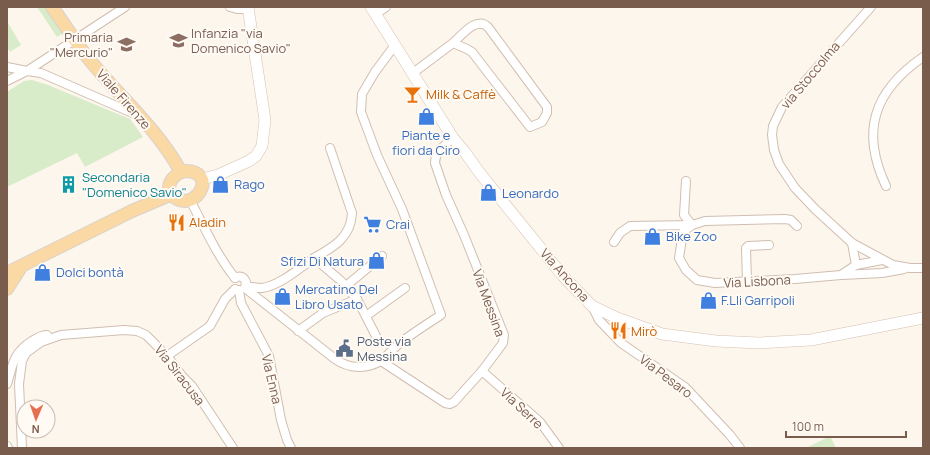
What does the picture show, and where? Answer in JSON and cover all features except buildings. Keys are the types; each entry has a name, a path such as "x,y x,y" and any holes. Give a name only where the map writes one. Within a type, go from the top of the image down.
{"main road":[{"name":"Viale Firenze","path":"52,7 84,53 142,117 172,156 181,172"},
{"path":"181,172 194,172 199,174 202,179 203,185 201,190 190,200 179,200 174,197 169,188 173,178 181,172"},
{"path":"7,273 132,211 172,194"},
{"path":"7,289 21,267"}],"street":[{"path":"7,81 27,71 125,7"},
{"path":"202,179 218,175 249,161 256,156 262,146 265,120 248,8 237,9 230,7"},
{"path":"374,11 386,7"},
{"name":"via Stoccolma","path":"852,243 815,209 795,188 779,164 774,150 772,135 773,126 782,107 870,7"},
{"name":"Via Ancona","path":"374,11 452,138 464,151 479,172 563,276 592,306 617,318 662,334 716,341 759,343 811,340 923,318"},
{"path":"413,73 474,25 480,23 486,25 546,107 547,113 542,122 530,127 472,52 453,43"},
{"path":"167,356 210,326 225,299 241,288 246,282 244,278 239,276 235,278 232,284 241,288 343,364 352,367 367,366 381,361 399,344 441,315 402,209 361,112 362,94 375,72 395,45"},
{"path":"886,186 876,163 874,150 874,127 876,115 884,96 910,68 923,57"},
{"path":"7,67 41,73 142,117"},
{"name":"Via Messina","path":"381,361 445,403 450,404 454,402 482,372 503,343 504,335 464,235 446,195 435,163 435,159 439,151 452,138"},
{"path":"241,288 262,288 271,285 331,249 348,233 352,224 352,213 330,148"},
{"path":"686,181 684,216 692,224"},
{"path":"190,200 217,251 235,278"},
{"path":"614,242 620,233 630,226 692,224 705,221 785,219 790,220 797,226"},
{"name":"Via Lisbona","path":"692,224 683,232 679,258 686,270 697,280 715,283 747,282 841,275 856,265 882,260"},
{"path":"852,243 856,265"},
{"name":"Via Lisbona","path":"852,243 893,265 910,268 923,268"},
{"path":"747,282 746,248 748,246 769,245"},
{"path":"346,286 382,256"},
{"path":"314,258 346,286 357,299 378,340"},
{"path":"841,275 882,273 910,268"},
{"name":"Via Enna","path":"241,288 241,303 269,356 281,420 291,448"},
{"path":"366,316 405,288"},
{"path":"298,331 323,313 357,299"},
{"name":"Via Pesaro","path":"592,306 599,320 621,342 685,387 730,435 740,448"},
{"name":"Via Siracusa","path":"7,384 15,357 26,344 37,337 44,335 116,330 138,331 152,339 192,386 233,448"},
{"name":"Via Siracusa","path":"22,448 19,384 22,361 26,353 33,347 41,342 61,335"},
{"name":"Via Serre","path":"482,372 540,422 559,448"}],"green space":[{"path":"37,7 46,7 63,33 57,37"},
{"path":"7,21 21,45 10,52 7,47"},
{"path":"32,80 48,85 130,119 143,137 85,167 77,153 7,187 7,92 24,81"},
{"path":"830,436 836,448 806,448"}],"place":[{"name":"Infanzia \"via Domenico Savio\"","path":"178,40"},
{"name":"Primaria \"Mercurio\"","path":"126,44"},
{"name":"Milk & Caffè","path":"413,94"},
{"name":"Piante e fiori da Ciro","path":"426,116"},
{"name":"Secondaria \"Domenico Savio\"","path":"69,184"},
{"name":"Rago","path":"221,184"},
{"name":"Leonardo","path":"489,193"},
{"name":"Aladin","path":"176,222"},
{"name":"Crai","path":"373,224"},
{"name":"Bike Zoo","path":"653,236"},
{"name":"Sfizi Di Natura","path":"377,261"},
{"name":"Dolci bontà","path":"43,272"},
{"name":"Mercatino Del Libro Usato","path":"282,296"},
{"name":"F.Lli Garripoli","path":"708,300"},
{"name":"Mirò","path":"618,331"},
{"name":"Poste via Messina","path":"344,348"}]}
